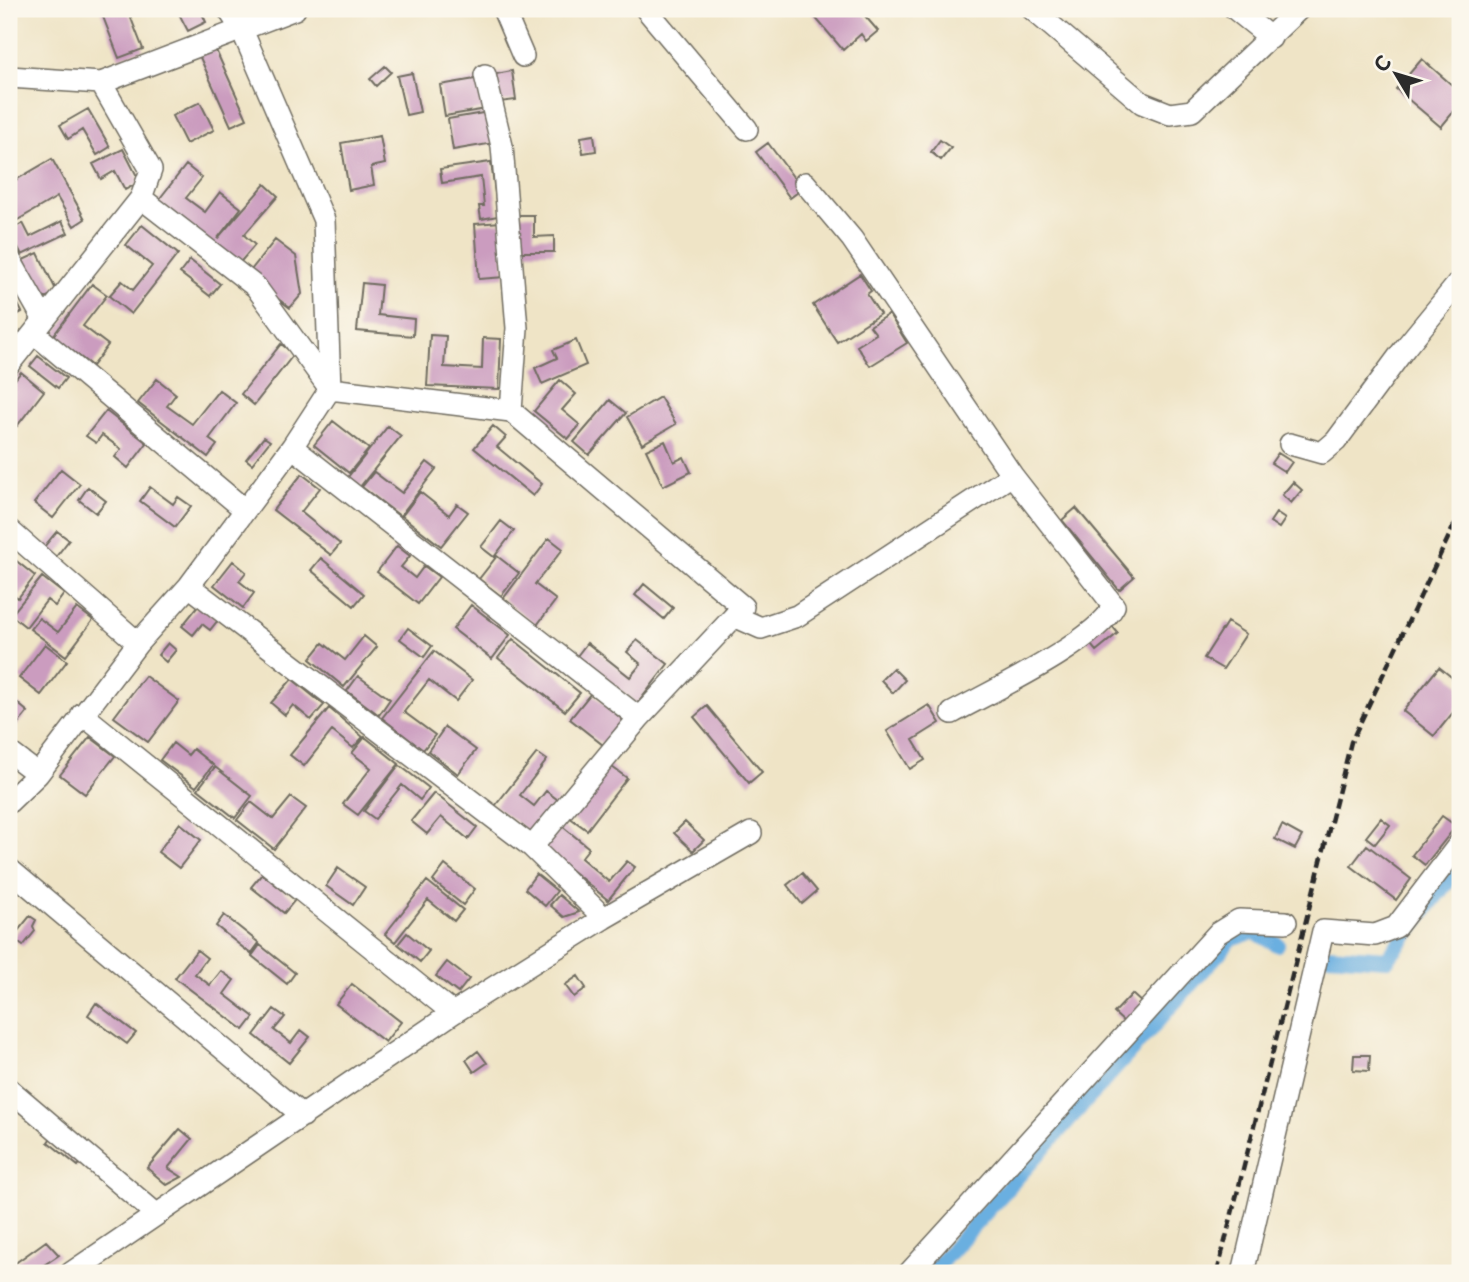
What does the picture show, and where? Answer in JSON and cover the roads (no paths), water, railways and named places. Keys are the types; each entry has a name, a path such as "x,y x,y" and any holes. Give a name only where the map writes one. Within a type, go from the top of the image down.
{"street":[{"path":"9,802 38,774 138,643 189,586 292,447 330,389 324,220 242,30 228,9"},
{"path":"9,77 101,83 295,9"},
{"path":"503,9 523,55"},
{"path":"646,9 747,129"},
{"path":"1032,9 1142,103 1170,114 1192,111 1299,9"},
{"path":"1235,9 1271,38"},
{"path":"485,75 502,146 517,328 512,411"},
{"path":"9,364 141,198 151,170 101,83"},
{"path":"804,183 852,239 1012,475 1114,606 1110,615 1075,643 952,713"},
{"path":"141,198 256,286 330,389 512,411 743,607 639,718 532,847"},
{"path":"9,258 39,327 245,510"},
{"path":"1290,444 1322,453 1336,441 1405,348 1460,281"},
{"path":"292,447 639,718"},
{"path":"734,617 761,628 797,616 1012,475"},
{"path":"9,530 138,643"},
{"path":"189,586 532,847 604,918"},
{"path":"82,714 453,1013"},
{"path":"9,752 38,774"},
{"path":"71,1273 453,1013 604,918 751,833"},
{"path":"1243,1273 1323,932 1375,935 1396,927 1460,844"},
{"path":"9,869 303,1116"},
{"path":"909,1273 1218,933 1239,920 1286,922"},
{"path":"9,1089 156,1214"}],"waterway":[{"path":"1328,955 1387,959 1460,865"},
{"path":"931,1273 1231,939 1254,931 1277,944"}],"railway":[{"path":"1217,1273 1351,742 1460,513"}]}
